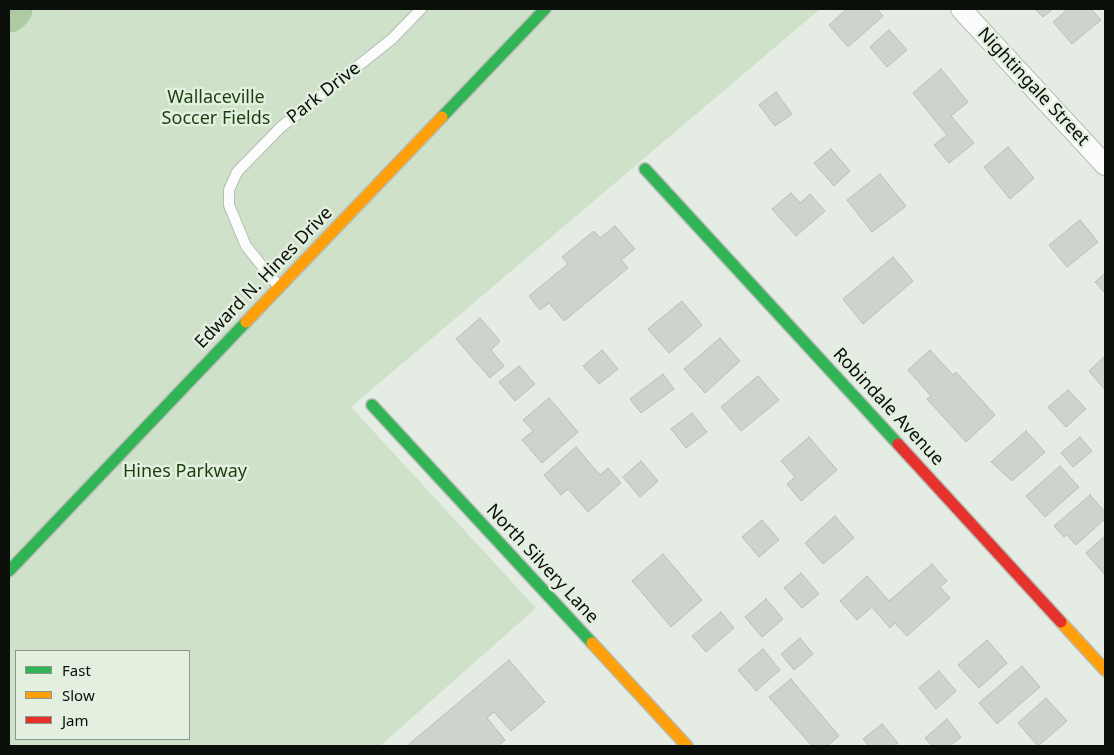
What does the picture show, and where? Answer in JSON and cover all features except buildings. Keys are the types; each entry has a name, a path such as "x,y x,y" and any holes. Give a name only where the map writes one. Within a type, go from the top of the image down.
{"street":[{"name":"Edward N. Hines Drive","path":"9,571 545,9"},
{"name":"Nightingale Street","path":"961,9 1105,165"},
{"name":"Robindale Avenue","path":"645,169 1105,670"},
{"name":"North Silvery Lane","path":"372,405 687,746"}],"lane":[{"name":"Park Drive","path":"279,287 246,246 229,205 229,190 237,172 281,127 392,39 421,9"}],"path":[{"path":"9,82 68,9"}],"green space":[{"name":"Hines Parkway","path":"9,9 820,9 351,407 536,608 380,746 9,746"}],"waterway":[{"path":"9,12 12,9"}],"traffic: fast":[{"path":"442,117 545,9"},
{"path":"645,169 898,444"},
{"path":"9,571 246,322"},
{"path":"372,405 592,643"}],"traffic: slow":[{"path":"246,322 442,117"},
{"path":"1061,622 1105,670"},
{"path":"592,643 687,746"}],"traffic: jam":[{"path":"898,444 1061,622"}],"park label":[{"name":"Wallaceville Soccer Fields","path":"216,108"}]}
